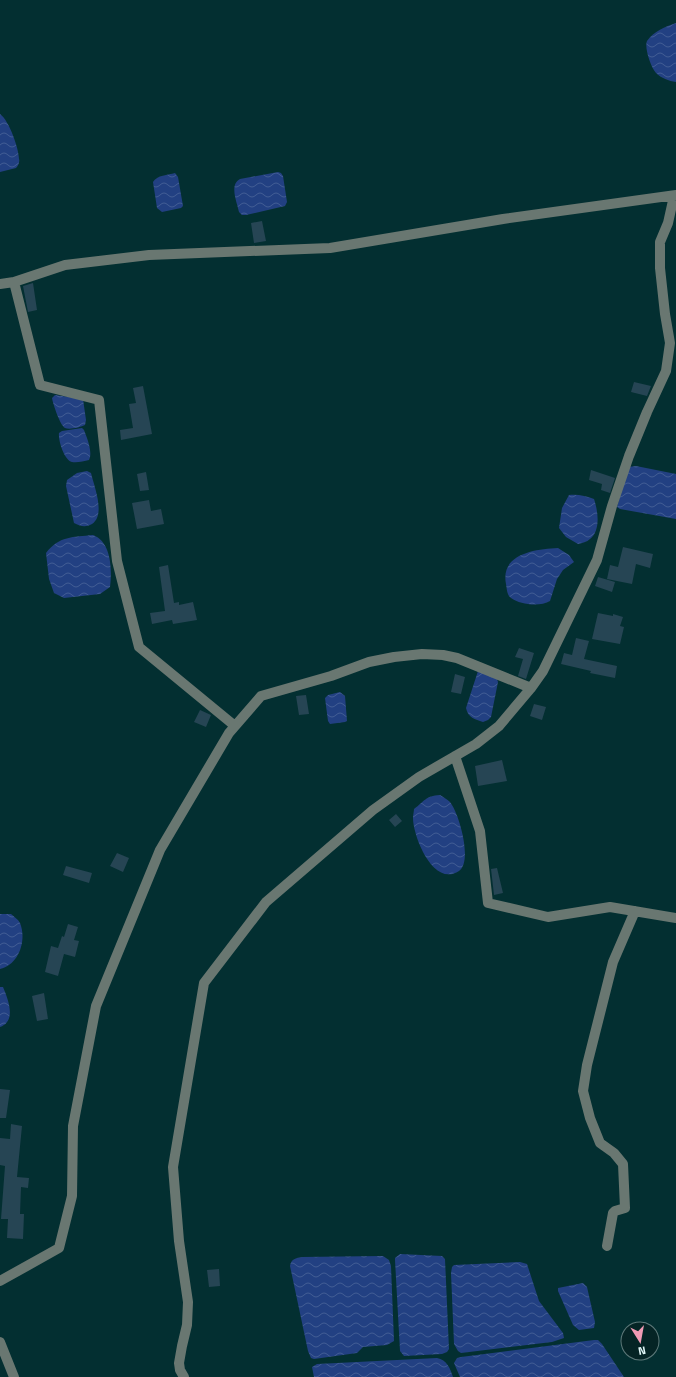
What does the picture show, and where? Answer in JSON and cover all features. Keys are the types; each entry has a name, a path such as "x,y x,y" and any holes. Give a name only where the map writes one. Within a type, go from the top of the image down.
{"street":[{"path":"0,284 14,282 66,265 149,255 330,248 504,219 675,196 668,223 660,242 660,268 670,343 666,371 629,456 612,506 597,560 543,671 531,688 499,726 476,744 419,777 373,810 266,902 204,983 173,1167 179,1240 188,1302 187,1325 180,1363 180,1370 184,1377"},
{"path":"14,282 40,384 99,400 117,561 139,647 235,726"},
{"path":"0,1281 59,1248 72,1196 73,1126 96,1006 160,850 229,734 261,696 331,676 369,662 394,657 422,654 442,655 457,658 531,688"},
{"path":"455,756 480,831 488,903 548,917 610,907 676,918"},
{"path":"607,1246 613,1213 625,1208 623,1164 614,1153 600,1143 590,1118 582,1091 587,1065 613,962 635,911"},
{"path":"0,1342 14,1377"}],"water":[{"path":"676,23 676,82 665,79 656,73 648,57 646,44 656,32"},
{"path":"0,114 7,122 13,135 19,164 16,168 0,172"},
{"path":"278,172 283,176 287,202 285,206 242,215 239,212 234,189 237,182 240,179"},
{"path":"175,173 178,177 183,206 181,208 162,212 157,208 153,182 160,177"},
{"path":"55,395 83,399 86,420 85,425 70,429 63,426 52,398"},
{"path":"82,428 89,445 90,457 89,460 72,462 66,458 59,440 59,433 62,431"},
{"path":"636,466 676,474 676,519 620,509 617,507 628,467"},
{"path":"87,471 91,473 99,507 96,520 92,524 83,526 74,523 66,486 67,480 77,473"},
{"path":"569,495 594,499 597,509 598,520 596,531 590,539 578,544 566,537 559,528 562,508"},
{"path":"93,535 104,544 107,550 111,565 110,587 100,594 64,598 54,593 49,579 46,553 51,547 61,540"},
{"path":"558,548 569,555 574,562 563,570 557,579 550,601 536,605 525,604 510,597 506,584 508,566 521,555 539,550"},
{"path":"478,671 497,679 498,682 491,717 483,722 470,716 466,708"},
{"path":"340,692 345,696 347,721 330,724 328,721 325,698 328,695"},
{"path":"440,795 450,802 454,808 465,848 463,866 459,871 450,874 441,872 426,858 414,826 414,809 426,799"},
{"path":"0,914 11,914 20,923 22,930 22,944 17,957 12,963 7,967 0,969"},
{"path":"0,987 3,987 7,997 10,1015 5,1024 0,1027"},
{"path":"400,1254 442,1256 445,1259 449,1349 447,1352 442,1354 404,1356 400,1351 395,1258"},
{"path":"383,1256 389,1260 391,1266 394,1341 387,1345 363,1347 357,1353 314,1359 311,1358 308,1351 290,1266 291,1262 296,1258 302,1257"},
{"path":"520,1262 527,1264 539,1301 563,1333 564,1338 552,1342 461,1353 458,1351 454,1344 452,1267 454,1265"},
{"path":"583,1283 587,1287 595,1322 594,1328 579,1330 573,1325 558,1288"},
{"path":"598,1340 602,1344 624,1377 460,1377 454,1363 457,1358 461,1357"},
{"path":"437,1358 446,1363 453,1377 314,1377 312,1367 317,1364"}],"building":[{"path":"262,221 266,241 254,243 251,223"},
{"path":"33,283 37,310 28,312 23,286"},
{"path":"634,382 651,386 647,396 631,392"},
{"path":"143,386 152,434 121,440 120,430 133,428 129,404 136,403 133,388"},
{"path":"591,470 615,478 610,493 601,490 602,484 589,480"},
{"path":"146,472 149,490 140,491 137,474"},
{"path":"149,500 151,511 161,509 164,524 137,529 132,503"},
{"path":"623,547 653,554 650,568 636,564 632,584 607,579 610,565 618,567"},
{"path":"168,565 174,603 179,602 179,605 193,602 197,620 173,624 172,620 152,624 150,613 165,611 159,567"},
{"path":"598,577 615,582 612,592 595,586"},
{"path":"598,613 613,616 613,614 623,617 620,626 624,627 620,644 592,639"},
{"path":"576,638 589,641 584,659 617,666 615,678 590,673 591,671 561,664 564,653 572,655"},
{"path":"519,648 534,653 526,679 518,676 523,659 515,657"},
{"path":"455,674 465,677 461,694 451,692"},
{"path":"306,695 309,714 299,715 296,696"},
{"path":"534,704 546,707 542,720 530,716"},
{"path":"200,710 211,715 206,727 194,722"},
{"path":"502,760 507,781 478,786 475,766"},
{"path":"396,814 402,821 395,827 389,820"},
{"path":"117,853 129,858 123,872 110,866"},
{"path":"66,866 92,873 89,883 63,875"},
{"path":"497,868 503,893 494,895 491,869"},
{"path":"68,924 78,927 74,940 79,941 75,957 64,954 58,976 45,972 51,946 58,948 62,936 64,937"},
{"path":"44,993 48,1019 37,1021 32,996"},
{"path":"0,1089 10,1090 6,1118 0,1118"},
{"path":"11,1124 22,1126 17,1177 29,1178 28,1188 21,1187 20,1214 24,1214 23,1239 7,1238 8,1219 1,1219 5,1166 0,1165 0,1138 10,1139"},
{"path":"219,1269 220,1286 209,1287 207,1270"}]}
